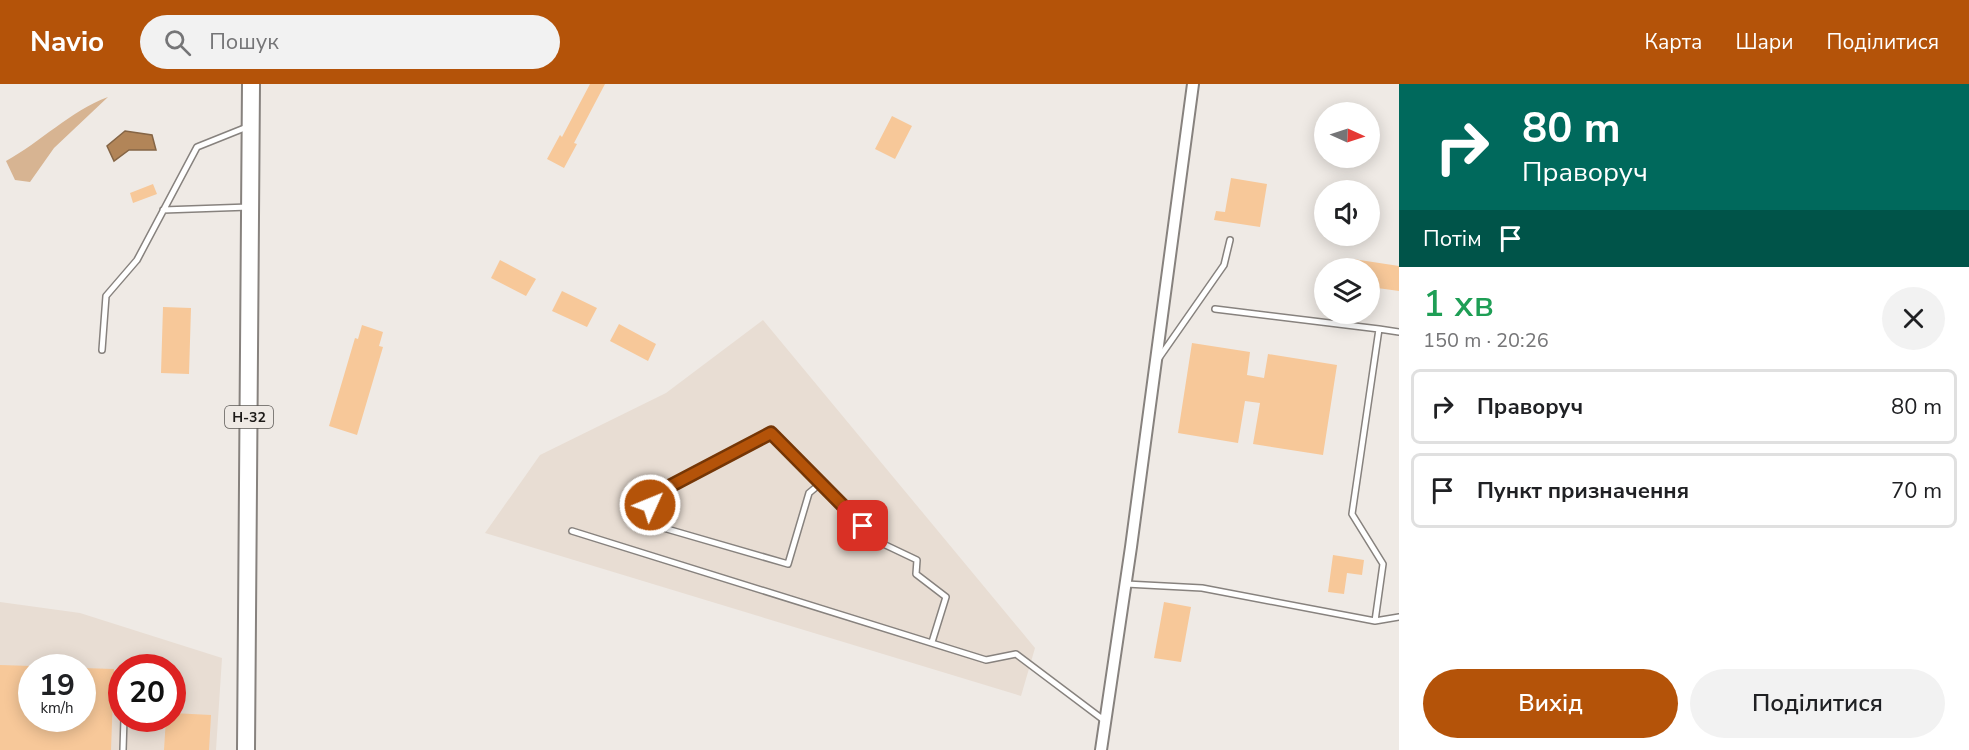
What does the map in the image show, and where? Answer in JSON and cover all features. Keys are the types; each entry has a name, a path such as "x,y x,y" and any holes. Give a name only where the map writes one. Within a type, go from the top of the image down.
{"main road":[{"name":"Н-32","path":"246,750 251,84"}],"street":[{"path":"1101,750 1126,584 1193,84"}],"lane":[{"path":"102,350 106,296 136,260 197,147 251,126"},
{"path":"163,210 250,207"},
{"path":"1156,362 1224,265 1230,240"},
{"path":"1215,309 1399,332"},
{"path":"1376,621 1383,564 1352,514 1379,329"},
{"path":"821,483 809,493 788,564 660,527 645,517 655,494 771,433 821,483 877,541 917,560 916,574 946,597 932,642"},
{"path":"572,531 986,660 1016,654 1105,721"},
{"path":"1126,584 1202,588 1376,621 1399,617"},
{"path":"123,750 124,732"}],"shaded area":[{"path":"108,97 54,148 30,182 15,180 6,161 68,118"},
{"path":"125,131 152,135 156,150 129,150 114,161 107,146"},
{"path":"763,320 1035,648 1021,696 485,533 540,455 666,393"},
{"path":"0,602 80,613 222,658 216,750 0,750"}],"building":[{"path":"590,84 605,84 574,143 577,144 564,168 547,159 560,135 562,137"},
{"path":"892,116 912,126 895,159 875,149"},
{"path":"1231,178 1267,184 1260,227 1214,220 1216,211 1225,212"},
{"path":"153,184 157,194 133,203 130,193"},
{"path":"500,260 536,279 526,296 491,278"},
{"path":"1380,263 1399,266 1399,291 1380,288"},
{"path":"562,291 597,308 587,327 552,311"},
{"path":"163,307 191,308 189,374 161,373"},
{"path":"619,324 656,344 648,361 610,341"},
{"path":"362,325 383,332 379,346 383,347 357,435 329,426 355,338 358,339"},
{"path":"1192,343 1250,352 1247,375 1264,378 1268,354 1337,365 1323,455 1253,444 1260,403 1245,401 1238,443 1178,433"},
{"path":"1333,555 1364,560 1362,575 1347,573 1344,594 1328,592"},
{"path":"1164,602 1191,607 1181,662 1154,658"},
{"path":"0,665 18,666 18,732 96,732 96,668 108,669 108,732 112,732 111,750 0,750"},
{"path":"186,714 211,715 209,750 164,750 165,732 186,732"}],"route":[{"path":"650,505 655,494 771,433 863,526"}]}
